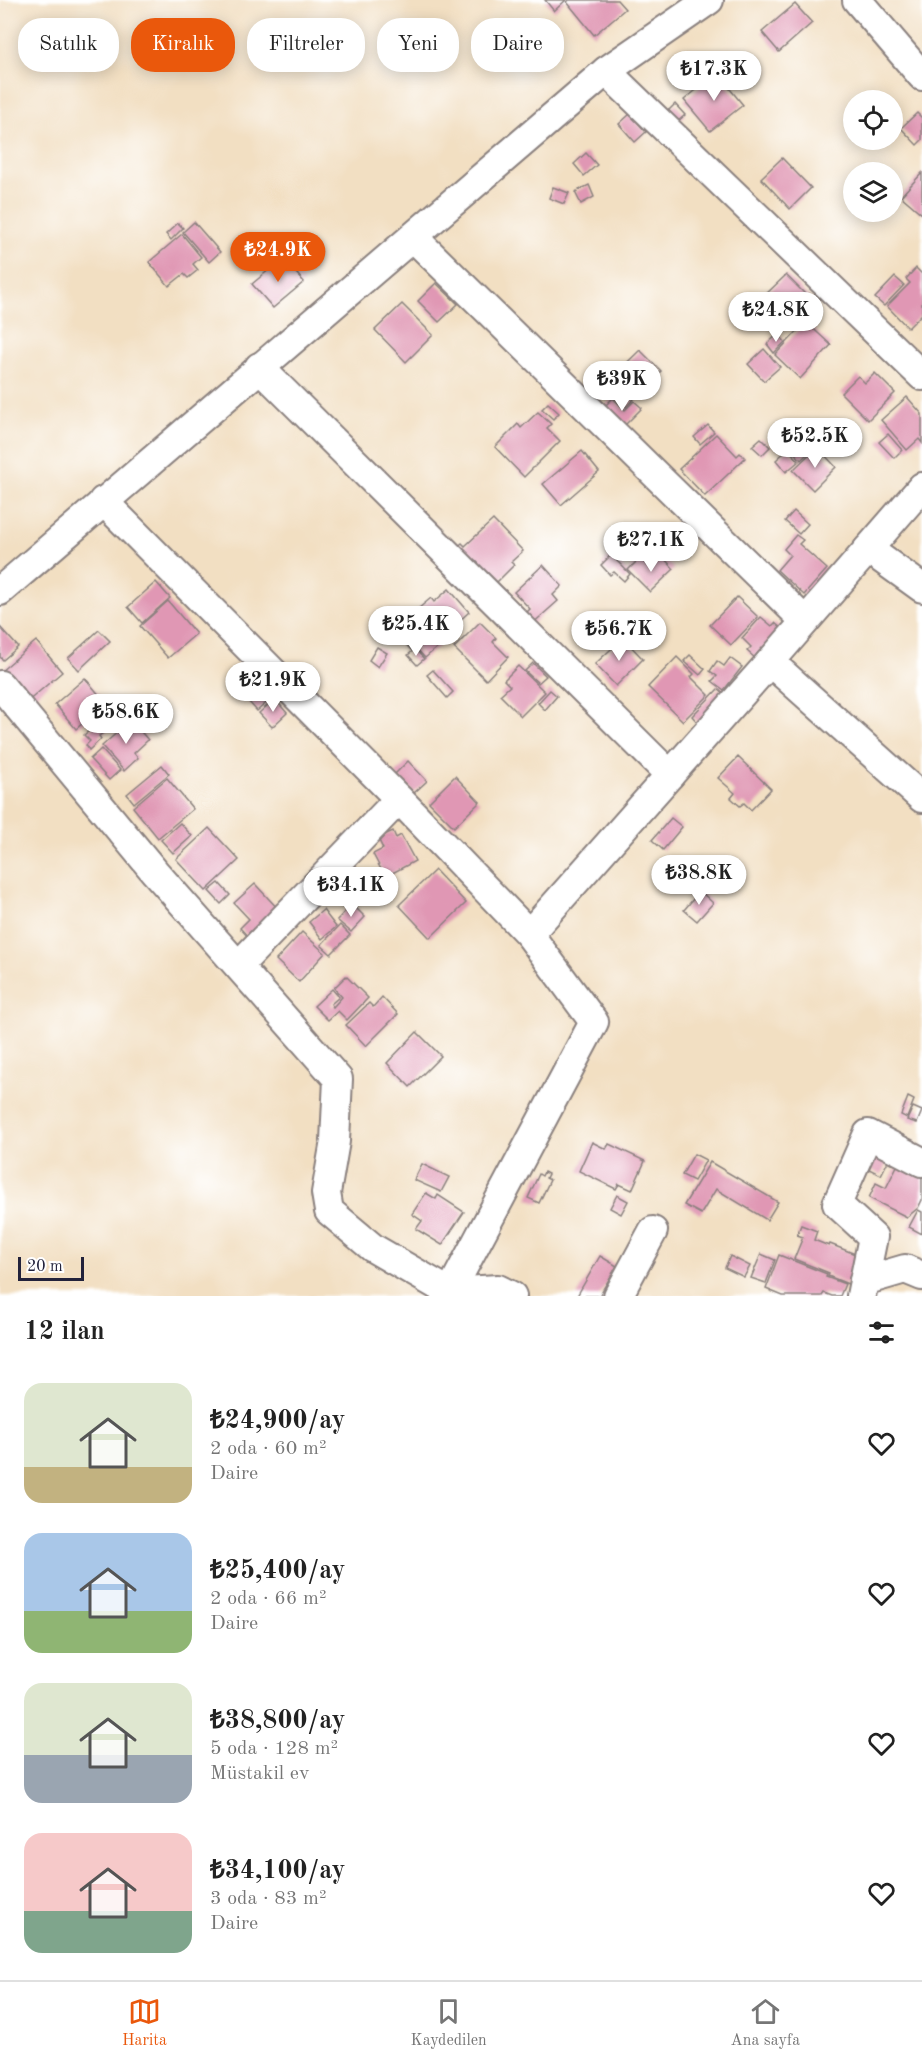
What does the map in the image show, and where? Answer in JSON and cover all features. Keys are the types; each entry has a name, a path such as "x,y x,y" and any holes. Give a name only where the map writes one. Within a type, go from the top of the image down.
{"street":[{"path":"0,591 606,71 709,0"},
{"path":"856,0 922,76"},
{"path":"606,71 922,376"},
{"path":"413,237 805,621"},
{"path":"259,367 670,775"},
{"path":"529,934 922,487"},
{"path":"104,501 529,934 594,1022 448,1294"},
{"path":"868,549 922,588"},
{"path":"770,662 922,798"},
{"path":"0,685 155,872 338,1079 335,1141 326,1193 329,1211 373,1248 448,1294 498,1289 512,1296"},
{"path":"239,965 399,799"},
{"path":"862,1288 873,1237 837,1204 868,1134 922,1162"},
{"path":"618,1296 653,1231"},
{"path":"862,1288 905,1269 922,1276"}],"building":[{"path":"545,0 566,0 554,11"},
{"path":"569,0 617,0 625,9 594,35 567,2"},
{"path":"795,4 812,23 779,52 762,32"},
{"path":"717,73 743,105 710,131 684,100"},
{"path":"675,104 685,115 675,124 665,114"},
{"path":"917,113 922,118 922,140 917,145 903,130 903,126"},
{"path":"630,114 646,132 635,142 619,124"},
{"path":"586,153 597,165 584,176 574,164"},
{"path":"782,158 811,188 790,209 761,178"},
{"path":"922,173 922,214 903,198 903,194"},
{"path":"589,185 594,197 581,204 575,192"},
{"path":"553,187 569,193 564,204 549,198"},
{"path":"194,222 220,252 209,262 183,232"},
{"path":"178,223 183,228 171,240 166,234"},
{"path":"182,234 201,257 193,264 198,270 188,278 184,274 169,286 149,262"},
{"path":"283,258 304,282 273,308 252,284"},
{"path":"916,268 922,274 922,314 908,328 887,306 910,283 906,279"},
{"path":"786,275 814,303 791,325 763,297"},
{"path":"895,277 904,285 884,306 875,298"},
{"path":"436,283 458,304 439,322 418,301"},
{"path":"402,304 433,335 406,362 375,330"},
{"path":"806,322 831,345 800,379 775,355"},
{"path":"778,334 785,342 774,353 767,344"},
{"path":"764,349 780,367 764,381 748,364"},
{"path":"640,350 661,371 626,407 604,385"},
{"path":"875,373 895,393 868,420 841,393 858,376 865,383"},
{"path":"907,397 922,414 922,443 919,439 907,450 881,420"},
{"path":"613,398 625,410 634,401 642,408 622,428 603,408"},
{"path":"548,403 559,413 553,419 542,409"},
{"path":"538,412 551,424 547,428 560,441 524,477 495,447 518,424 521,428"},
{"path":"708,425 714,432 700,444 694,437"},
{"path":"716,434 737,456 740,453 745,458 705,496 679,469"},
{"path":"888,434 902,450 894,458 879,442"},
{"path":"761,438 770,447 762,455 752,446"},
{"path":"806,438 815,446 801,460 793,451"},
{"path":"817,447 836,467 813,490 793,470"},
{"path":"788,449 799,461 786,472 776,460"},
{"path":"582,451 599,472 561,505 543,484"},
{"path":"794,511 808,524 799,534 785,521"},
{"path":"493,520 523,551 511,562 514,565 493,586 456,548 462,543 465,546"},
{"path":"796,535 803,540 799,544 827,569 804,595 777,570 790,555 784,549"},
{"path":"611,555 630,574 624,581 614,572 610,575 601,565"},
{"path":"662,556 674,569 650,592 628,570 640,558 650,568"},
{"path":"543,565 562,586 553,595 558,601 531,625 523,616 530,609 514,592"},
{"path":"156,582 170,598 142,623 128,607"},
{"path":"449,589 469,612 456,624 459,628 450,635 448,633 444,637 438,630 430,636 412,614 431,598 434,602"},
{"path":"737,597 758,617 731,645 710,625"},
{"path":"168,601 196,634 168,658 140,626"},
{"path":"761,617 772,626 775,623 782,629 755,658 747,651 751,647 742,638"},
{"path":"410,621 429,643 435,639 440,645 425,658 415,647 411,650 396,633"},
{"path":"480,622 496,638 493,642 508,657 486,680 454,648"},
{"path":"0,627 18,647 3,660 0,657"},
{"path":"99,630 110,641 79,670 68,658"},
{"path":"623,638 643,659 616,686 595,664"},
{"path":"36,641 62,672 26,703 0,672"},
{"path":"377,647 387,653 378,667 369,660"},
{"path":"415,649 424,659 417,665 408,655"},
{"path":"690,655 705,669 700,675 684,661"},
{"path":"677,657 694,674 691,677 709,695 683,721 648,687"},
{"path":"730,658 742,667 724,690 712,681 717,676 710,671 717,661 724,666"},
{"path":"533,663 546,676 538,683 525,671"},
{"path":"518,666 545,692 521,716 500,695 510,686 504,680"},
{"path":"244,668 272,698 257,711 230,681"},
{"path":"433,670 453,692 447,698 427,675"},
{"path":"85,678 106,703 76,729 55,704"},
{"path":"718,689 725,695 698,723 692,716"},
{"path":"550,690 557,696 545,710 538,703"},
{"path":"275,699 287,713 272,727 259,713"},
{"path":"104,718 111,727 99,736 101,739 89,750 86,745 90,741 84,735"},
{"path":"131,720 148,740 134,753 138,758 124,771 102,746"},
{"path":"101,749 120,770 109,780 90,759"},
{"path":"738,757 771,789 751,810 744,803 740,806 731,798 735,793 718,778"},
{"path":"408,761 427,781 414,793 395,774"},
{"path":"162,765 169,774 134,803 127,794"},
{"path":"455,776 480,802 454,827 429,802"},
{"path":"167,778 193,809 158,838 133,807"},
{"path":"671,818 682,827 663,850 652,840"},
{"path":"180,823 192,836 173,853 161,840"},
{"path":"209,828 239,860 206,891 176,859"},
{"path":"393,831 396,838 401,835 415,861 385,877 373,854 383,849 378,838"},
{"path":"435,870 466,903 430,938 399,905"},
{"path":"219,883 230,895 221,904 209,891"},
{"path":"255,884 280,911 250,939 240,928 249,919 234,903"},
{"path":"700,891 713,903 697,921 684,910"},
{"path":"352,904 365,917 351,932 337,920"},
{"path":"323,910 336,927 322,939 309,922"},
{"path":"340,925 350,935 331,954 321,945"},
{"path":"302,932 325,953 299,982 276,960"},
{"path":"346,976 368,998 347,1020 338,1011 328,1020 314,1006 332,989 339,997 331,1004 333,1007 342,997 334,988"},
{"path":"382,997 398,1014 366,1046 346,1025 369,1003 373,1007"},
{"path":"417,1032 441,1056 410,1087 387,1063"},
{"path":"908,1097 914,1100 907,1118 901,1115"},
{"path":"913,1107 922,1111 917,1123 907,1120"},
{"path":"592,1142 606,1149 609,1144 645,1161 632,1190 619,1184 616,1189 579,1171"},
{"path":"874,1149 890,1157 881,1175 865,1167"},
{"path":"694,1154 706,1160 694,1181 682,1175"},
{"path":"710,1162 778,1202 767,1220 716,1189 701,1214 684,1205"},
{"path":"422,1164 449,1177 441,1192 414,1180"},
{"path":"898,1164 922,1176 922,1200 918,1208 907,1217 869,1198 876,1183 886,1188"},
{"path":"544,1172 548,1174 546,1178 550,1180 539,1203 528,1198 539,1174 542,1176"},
{"path":"426,1193 436,1199 438,1195 464,1212 442,1245 416,1229 422,1221 412,1214"},
{"path":"617,1195 628,1201 621,1214 610,1208"},
{"path":"918,1210 922,1212 922,1234 909,1227"},
{"path":"801,1225 817,1231 814,1240 860,1256 848,1284 828,1276 829,1273 794,1259 803,1237 797,1235"},
{"path":"761,1254 775,1260 766,1283 751,1278"},
{"path":"779,1255 827,1274 826,1277 845,1284 840,1296 824,1293 822,1296 783,1296 766,1289"},
{"path":"600,1256 617,1266 599,1296 577,1296"},
{"path":"730,1256 750,1266 744,1277 725,1268"}]}
